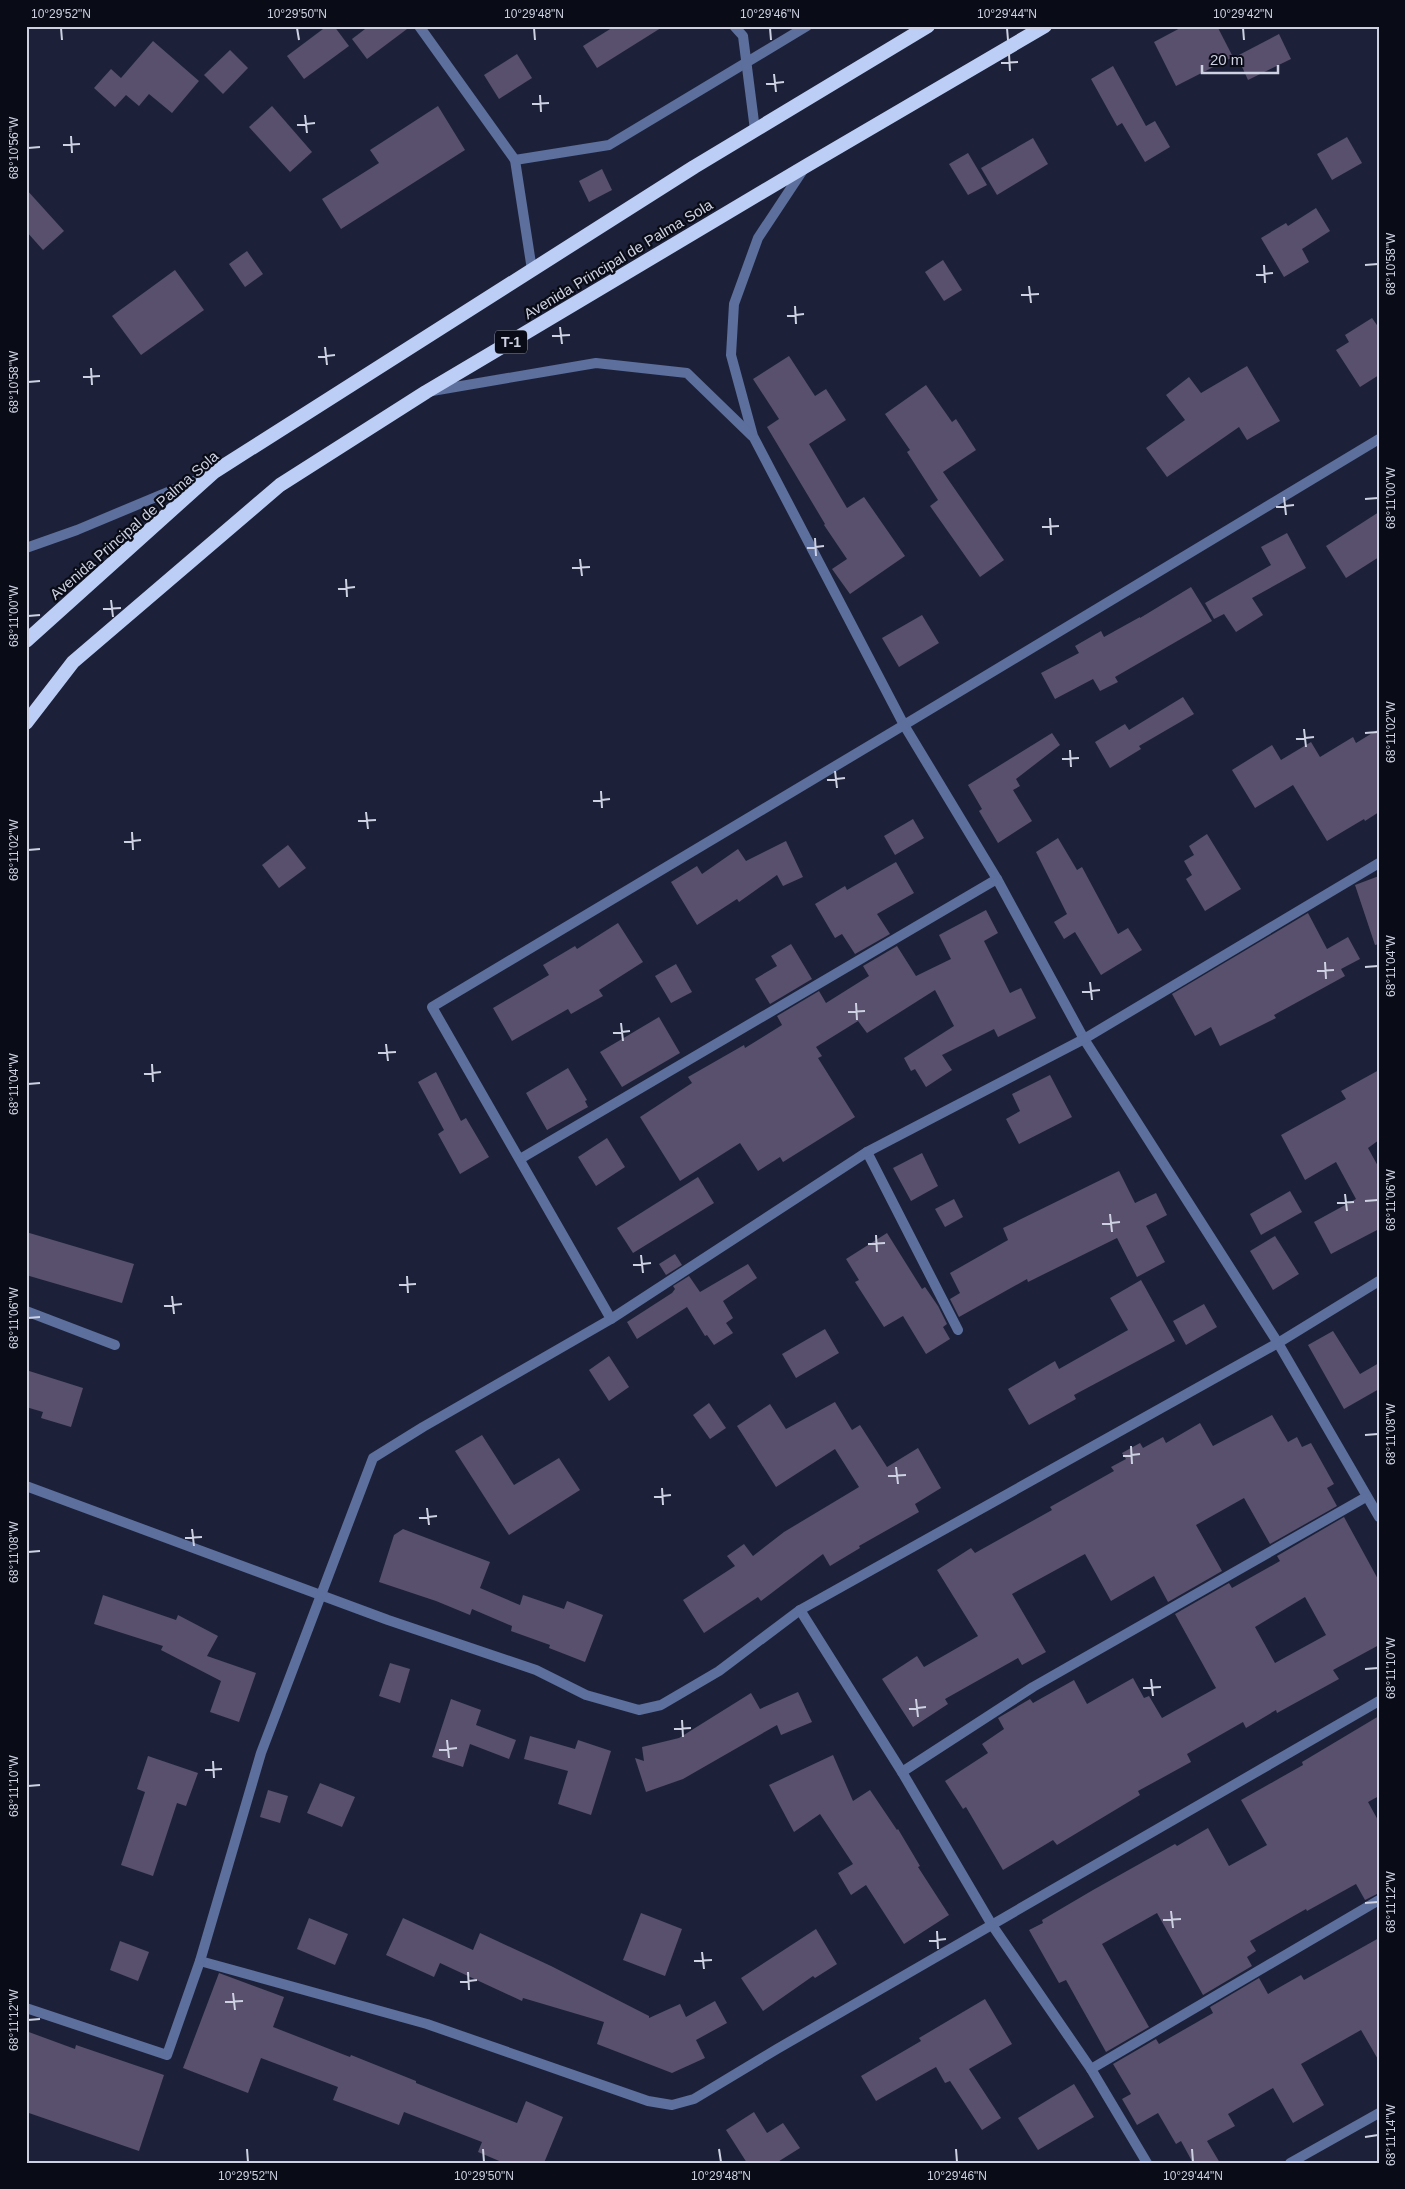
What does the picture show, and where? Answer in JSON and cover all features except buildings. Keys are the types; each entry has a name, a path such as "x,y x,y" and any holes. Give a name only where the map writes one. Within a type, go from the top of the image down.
{"highway":[{"name":"Avenida Principal de Palma Sola","path":"26,641 214,472 755,130 928,26"},
{"name":"Avenida Principal de Palma Sola","path":"26,722 73,662 280,485 426,392 1045,26"}],"street":[{"path":"419,26 515,160 532,270"},
{"path":"734,26 742,36 755,130"},
{"path":"515,160 609,145 807,26"},
{"path":"806,166 758,238 734,304 731,355 753,436 904,725 997,879 1084,1039 1278,1343 1379,1517"},
{"path":"426,392 596,363 686,373 753,436"},
{"path":"611,1319 432,1007 1379,439"},
{"path":"26,548 77,530 214,472"},
{"path":"26,2008 167,2055 200,1960 261,1753 373,1458 423,1427 611,1319 866,1152 1084,1039 1379,863"},
{"path":"520,1159 997,879"},
{"path":"866,1152 958,1330"},
{"path":"26,1486 388,1620 536,1670 586,1695 639,1710 661,1705 719,1671 800,1610 1278,1343 1379,1281"},
{"path":"26,1311 115,1345"},
{"path":"902,1772 1033,1687 1366,1497"},
{"path":"800,1610 902,1772 992,1925 1091,2069 1147,2163"},
{"path":"200,1960 427,2024 648,2101 672,2105 694,2099 776,2049 1379,1701"},
{"path":"1091,2069 1379,1900"},
{"path":"1290,2163 1379,2113"}]}
